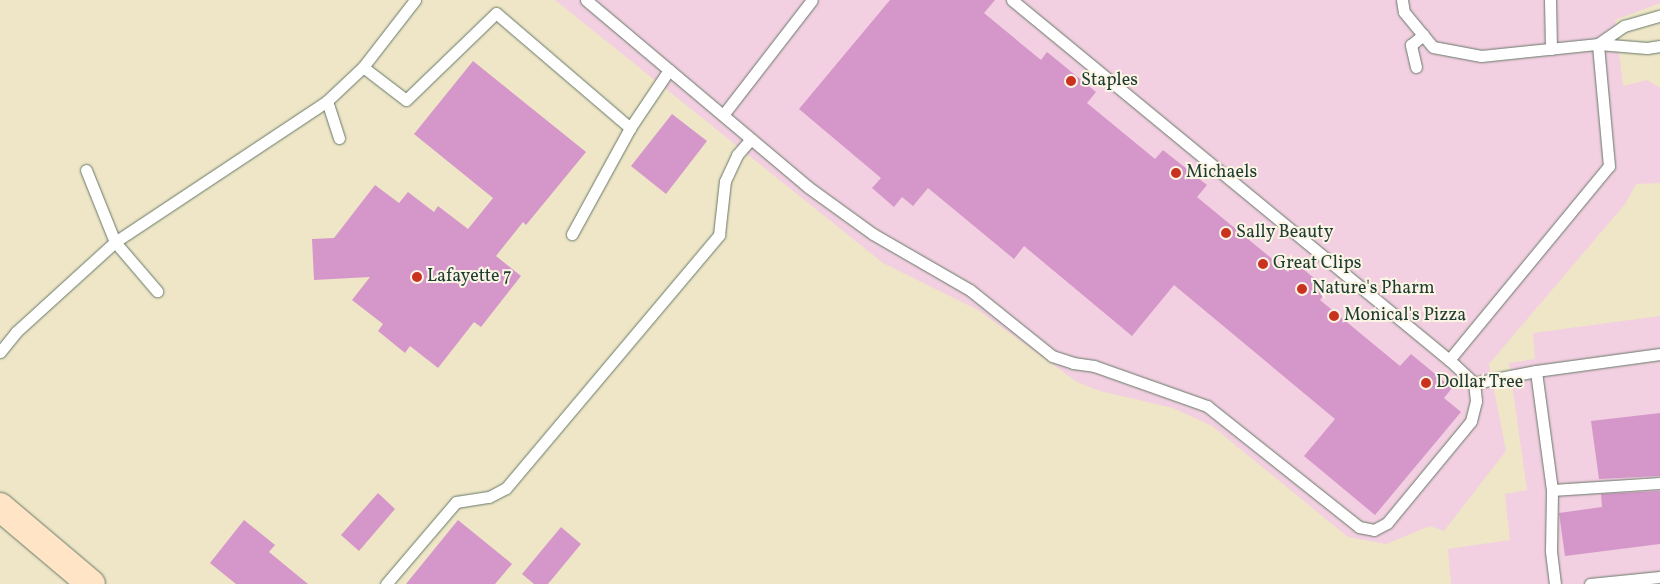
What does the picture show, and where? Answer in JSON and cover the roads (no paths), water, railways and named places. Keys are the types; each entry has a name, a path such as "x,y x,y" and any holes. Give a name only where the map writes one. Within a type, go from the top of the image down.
{"main road":[{"path":"0,507 91,584"}],"lane":[{"path":"0,352 16,332 115,242 327,101 363,67 415,0"},
{"path":"586,0 815,192 874,234 970,290 1052,356 1073,363 1094,366 1207,406 1359,527 1374,530 1387,523 1471,421 1476,402 1474,383 1449,360 1012,0"},
{"path":"723,115 812,0"},
{"path":"1402,0 1404,12 1433,47 1481,56 1598,44 1647,48 1660,46"},
{"path":"1550,0 1551,49"},
{"path":"363,67 406,100 496,13 630,128"},
{"path":"1598,44 1624,26 1660,16"},
{"path":"1416,67 1411,45 1423,35"},
{"path":"1449,360 1609,166 1598,44"},
{"path":"572,234 630,128 669,70"},
{"path":"327,101 339,138"},
{"path":"386,584 456,502 489,497 506,488 719,235 725,181 737,155 751,139"},
{"path":"86,170 115,242 157,291"},
{"path":"1474,383 1536,371 1660,354"},
{"path":"1536,371 1552,490 1551,550 1555,584"},
{"path":"1552,490 1660,484"},
{"path":"1590,584 1660,577"}],"place":[{"name":"Staples","path":"1071,81"},
{"name":"Michaels","path":"1176,173"},
{"name":"Sally Beauty","path":"1226,233"},
{"name":"Great Clips","path":"1263,264"},
{"name":"Lafayette 7","path":"417,277"},
{"name":"Nature's Pharm","path":"1302,289"},
{"name":"Monical's Pizza","path":"1334,316"},
{"name":"Dollar Tree","path":"1426,383"}]}
